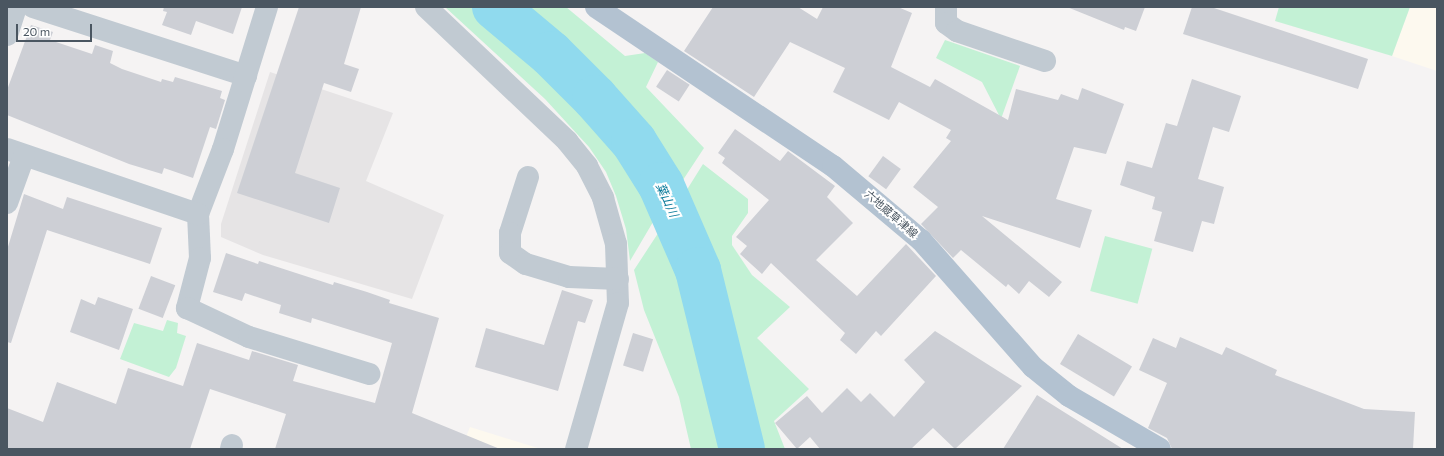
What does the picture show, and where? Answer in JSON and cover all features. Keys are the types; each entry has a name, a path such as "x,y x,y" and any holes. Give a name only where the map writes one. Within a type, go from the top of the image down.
{"main road":[{"name":"六地蔵草津線","path":"596,7 741,101 839,170 921,240 1033,367 1069,396 1160,449"}],"street":[{"path":"7,35 16,7"},
{"path":"34,7 246,76"},
{"path":"266,7 246,76 198,214 200,258 187,308 250,337 369,374"},
{"path":"426,7 567,141 587,166 603,198 616,244 618,303 576,449"},
{"path":"946,7 946,23 957,31 1045,61"},
{"path":"7,203 16,153 198,214"},
{"path":"528,177 510,233 510,254 526,264 568,277 618,279"}],"shaded area":[{"path":"1410,7 1437,7 1437,71 1392,56"},
{"path":"270,72 393,113 366,181 444,215 412,299 263,255 221,237 221,224"},
{"path":"470,427 541,449 461,449"}],"green space":[{"path":"445,7 477,7 576,92 617,132 663,205 630,261 626,229 616,196 606,172 589,147 545,99"},
{"path":"524,7 566,7 625,56 645,53 658,62 646,87 704,148 679,186 592,66"},
{"path":"1279,7 1410,7 1392,56 1275,21"},
{"path":"945,40 1020,66 1001,119 982,82 936,58"},
{"path":"703,164 748,199 748,213 732,236 732,245 752,275 790,307 757,338 809,389 774,421 785,449 755,449 722,302 704,240 683,196"},
{"path":"668,218 699,311 730,449 691,449 679,397 644,310 634,270"},
{"path":"1105,236 1152,249 1138,304 1090,291"},
{"path":"167,320 178,323 177,333 186,336 176,368 169,377 120,359 134,323 163,331"}],"building":[{"path":"164,7 242,7 233,34 196,21 191,35 162,25 167,12 163,11"},
{"path":"299,7 361,7 344,64 359,69 351,92 324,83 295,173 340,188 329,223 237,193"},
{"path":"713,7 798,7 817,19 823,7 898,7 912,13 891,67 930,87 935,79 1008,120 1016,89 1058,100 1061,94 1078,100 1082,88 1124,104 1106,154 1074,147 1056,199 1092,210 1080,248 982,216 1062,282 1049,297 1029,281 1019,294 1008,284 1006,287 961,250 953,258 921,224 938,207 913,187 951,141 946,138 951,130 899,102 889,120 833,92 845,68 790,42 754,97 684,51"},
{"path":"1067,7 1145,7 1136,31 1125,27 1124,30"},
{"path":"1192,7 1211,7 1368,59 1358,89 1183,34"},
{"path":"31,25 53,32 50,40 92,54 95,45 113,51 110,63 122,69 161,82 162,79 173,82 175,77 222,91 220,98 225,100 216,129 210,127 193,178 164,168 162,174 129,164 7,115 7,90"},
{"path":"667,70 690,85 679,101 656,87"},
{"path":"1192,79 1241,96 1229,132 1213,127 1198,179 1224,187 1214,224 1202,221 1193,252 1154,241 1162,212 1152,209 1155,197 1120,185 1127,161 1152,168 1166,123 1177,126"},
{"path":"735,129 780,161 788,151 835,186 827,197 853,223 816,260 857,296 906,244 936,276 881,336 876,331 856,354 840,340 845,333 771,263 762,274 740,254 747,246 736,237 769,200 722,163 725,158 718,153"},
{"path":"883,156 901,169 886,189 868,176"},
{"path":"24,194 63,209 67,197 162,228 150,264 47,230 11,343 7,342 7,250"},
{"path":"226,253 258,264 259,261 333,285 334,282 367,292 390,300 389,303 439,318 412,413 500,449 275,449 286,414 210,389 190,449 7,449 7,408 43,422 57,382 116,404 128,368 183,386 197,343 249,360 252,351 298,365 293,381 375,403 392,343 312,318 311,323 279,313 281,305 245,293 242,301 213,292"},
{"path":"151,276 175,285 163,318 138,309"},
{"path":"562,290 593,300 585,323 578,321 558,391 475,367 486,328 544,345"},
{"path":"98,297 133,309 119,350 70,332 81,299 95,305"},
{"path":"935,331 1022,386 955,449 933,428 911,449 820,449 810,437 797,449 775,423 807,396 822,413 847,388 861,402 870,393 894,417 925,382 904,360"},
{"path":"633,333 653,339 643,372 623,366"},
{"path":"1078,334 1132,366 1114,396 1060,364"},
{"path":"1180,337 1222,355 1226,347 1277,370 1275,375 1364,409 1415,412 1413,449 1172,449 1167,438 1148,428 1167,383 1139,370 1153,338 1176,348"},
{"path":"1037,395 1048,402 1123,449 1003,449"}],"waterway":[{"name":"葉山川","path":"495,7 551,54 595,98 634,142 661,185 698,270 742,449"}]}
